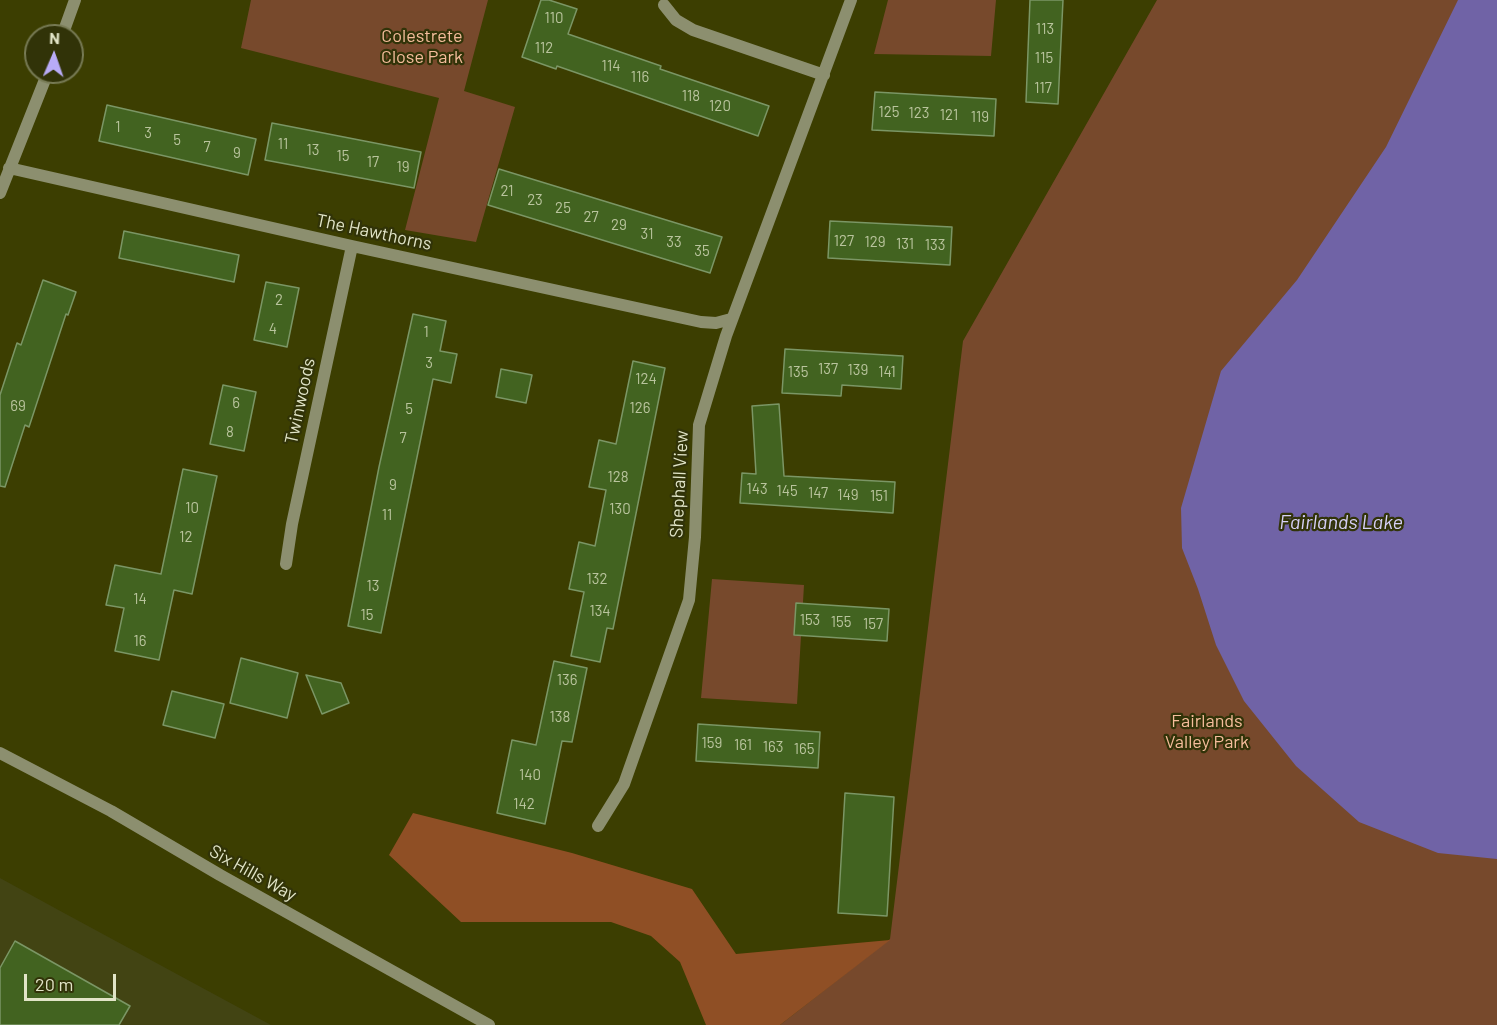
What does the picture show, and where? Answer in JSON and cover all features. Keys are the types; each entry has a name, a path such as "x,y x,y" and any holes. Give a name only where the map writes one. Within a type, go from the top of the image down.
{"street":[{"path":"66,24 75,0"},
{"name":"Shephall View","path":"598,826 624,784 688,600 695,537 699,424 731,319 851,0"},
{"path":"664,5 676,20 693,30 824,75"},
{"path":"0,193 43,84"},
{"name":"The Hawthorns","path":"9,168 701,322 716,323 731,319"},
{"name":"Twinwoods","path":"286,564 292,524 352,246"},
{"name":"Six Hills Way","path":"0,753 111,811 220,875 489,1025"}],"shaded area":[{"path":"413,813 572,853 692,889 736,954 890,940 780,1025 706,1025 680,962 651,936 611,922 461,922 389,855"},
{"path":"0,878 64,913 271,1025 0,1025"}],"green space":[{"name":"Colestrete Close Park","path":"251,0 488,0 464,91 515,107 476,242 405,230 439,98 241,48"},
{"path":"888,0 996,0 991,56 874,54"},
{"name":"Fairlands Valley Park","path":"1157,0 1497,0 1497,1025 780,1025 890,939 963,341"},
{"path":"712,579 804,585 797,704 701,698"}],"water":[{"name":"Fairlands Lake","path":"1458,0 1497,0 1497,859 1438,853 1359,822 1296,766 1244,701 1216,645 1182,548 1181,508 1221,371 1297,280 1386,147"}],"building":[{"path":"541,0 549,0 577,9 568,34 661,66 660,69 769,106 758,136 557,66 556,69 522,57"},
{"path":"1030,0 1063,0 1058,104 1026,102"},
{"path":"875,92 996,99 994,136 872,130"},
{"path":"107,105 256,139 248,175 99,141"},
{"path":"272,123 421,152 414,188 265,160"},
{"path":"499,169 722,237 710,273 488,205"},
{"path":"830,221 952,227 950,265 828,258"},
{"path":"124,231 239,255 234,282 119,258"},
{"path":"43,280 76,292 68,315 66,314 29,427 25,425 5,487 0,486 0,395 17,343 21,345"},
{"path":"266,282 299,288 287,347 254,340"},
{"path":"413,314 446,321 440,351 457,354 451,383 433,379 381,633 348,626 379,467"},
{"path":"785,349 903,356 901,389 842,385 841,396 782,393"},
{"path":"633,361 665,368 613,629 607,628 600,662 571,656 584,592 569,589 579,542 595,546 606,490 589,487 599,440 616,444"},
{"path":"501,369 532,375 526,403 496,397"},
{"path":"223,385 256,392 244,451 210,444"},
{"path":"779,404 784,476 895,482 893,513 740,503 742,473 756,474 752,406"},
{"path":"183,469 217,476 192,594 174,590 159,660 115,651 124,608 106,605 115,565 161,574"},
{"path":"796,603 889,609 887,641 794,635"},
{"path":"241,658 298,673 287,718 230,703"},
{"path":"554,661 587,668 572,742 562,741 545,824 497,813 512,740 536,745"},
{"path":"306,675 341,683 349,703 322,714"},
{"path":"172,691 224,704 215,738 163,725"},
{"path":"698,724 820,732 818,768 696,761"},
{"path":"845,793 894,797 887,916 838,913"},
{"path":"15,941 130,1006 119,1025 0,1025 0,968"}]}
